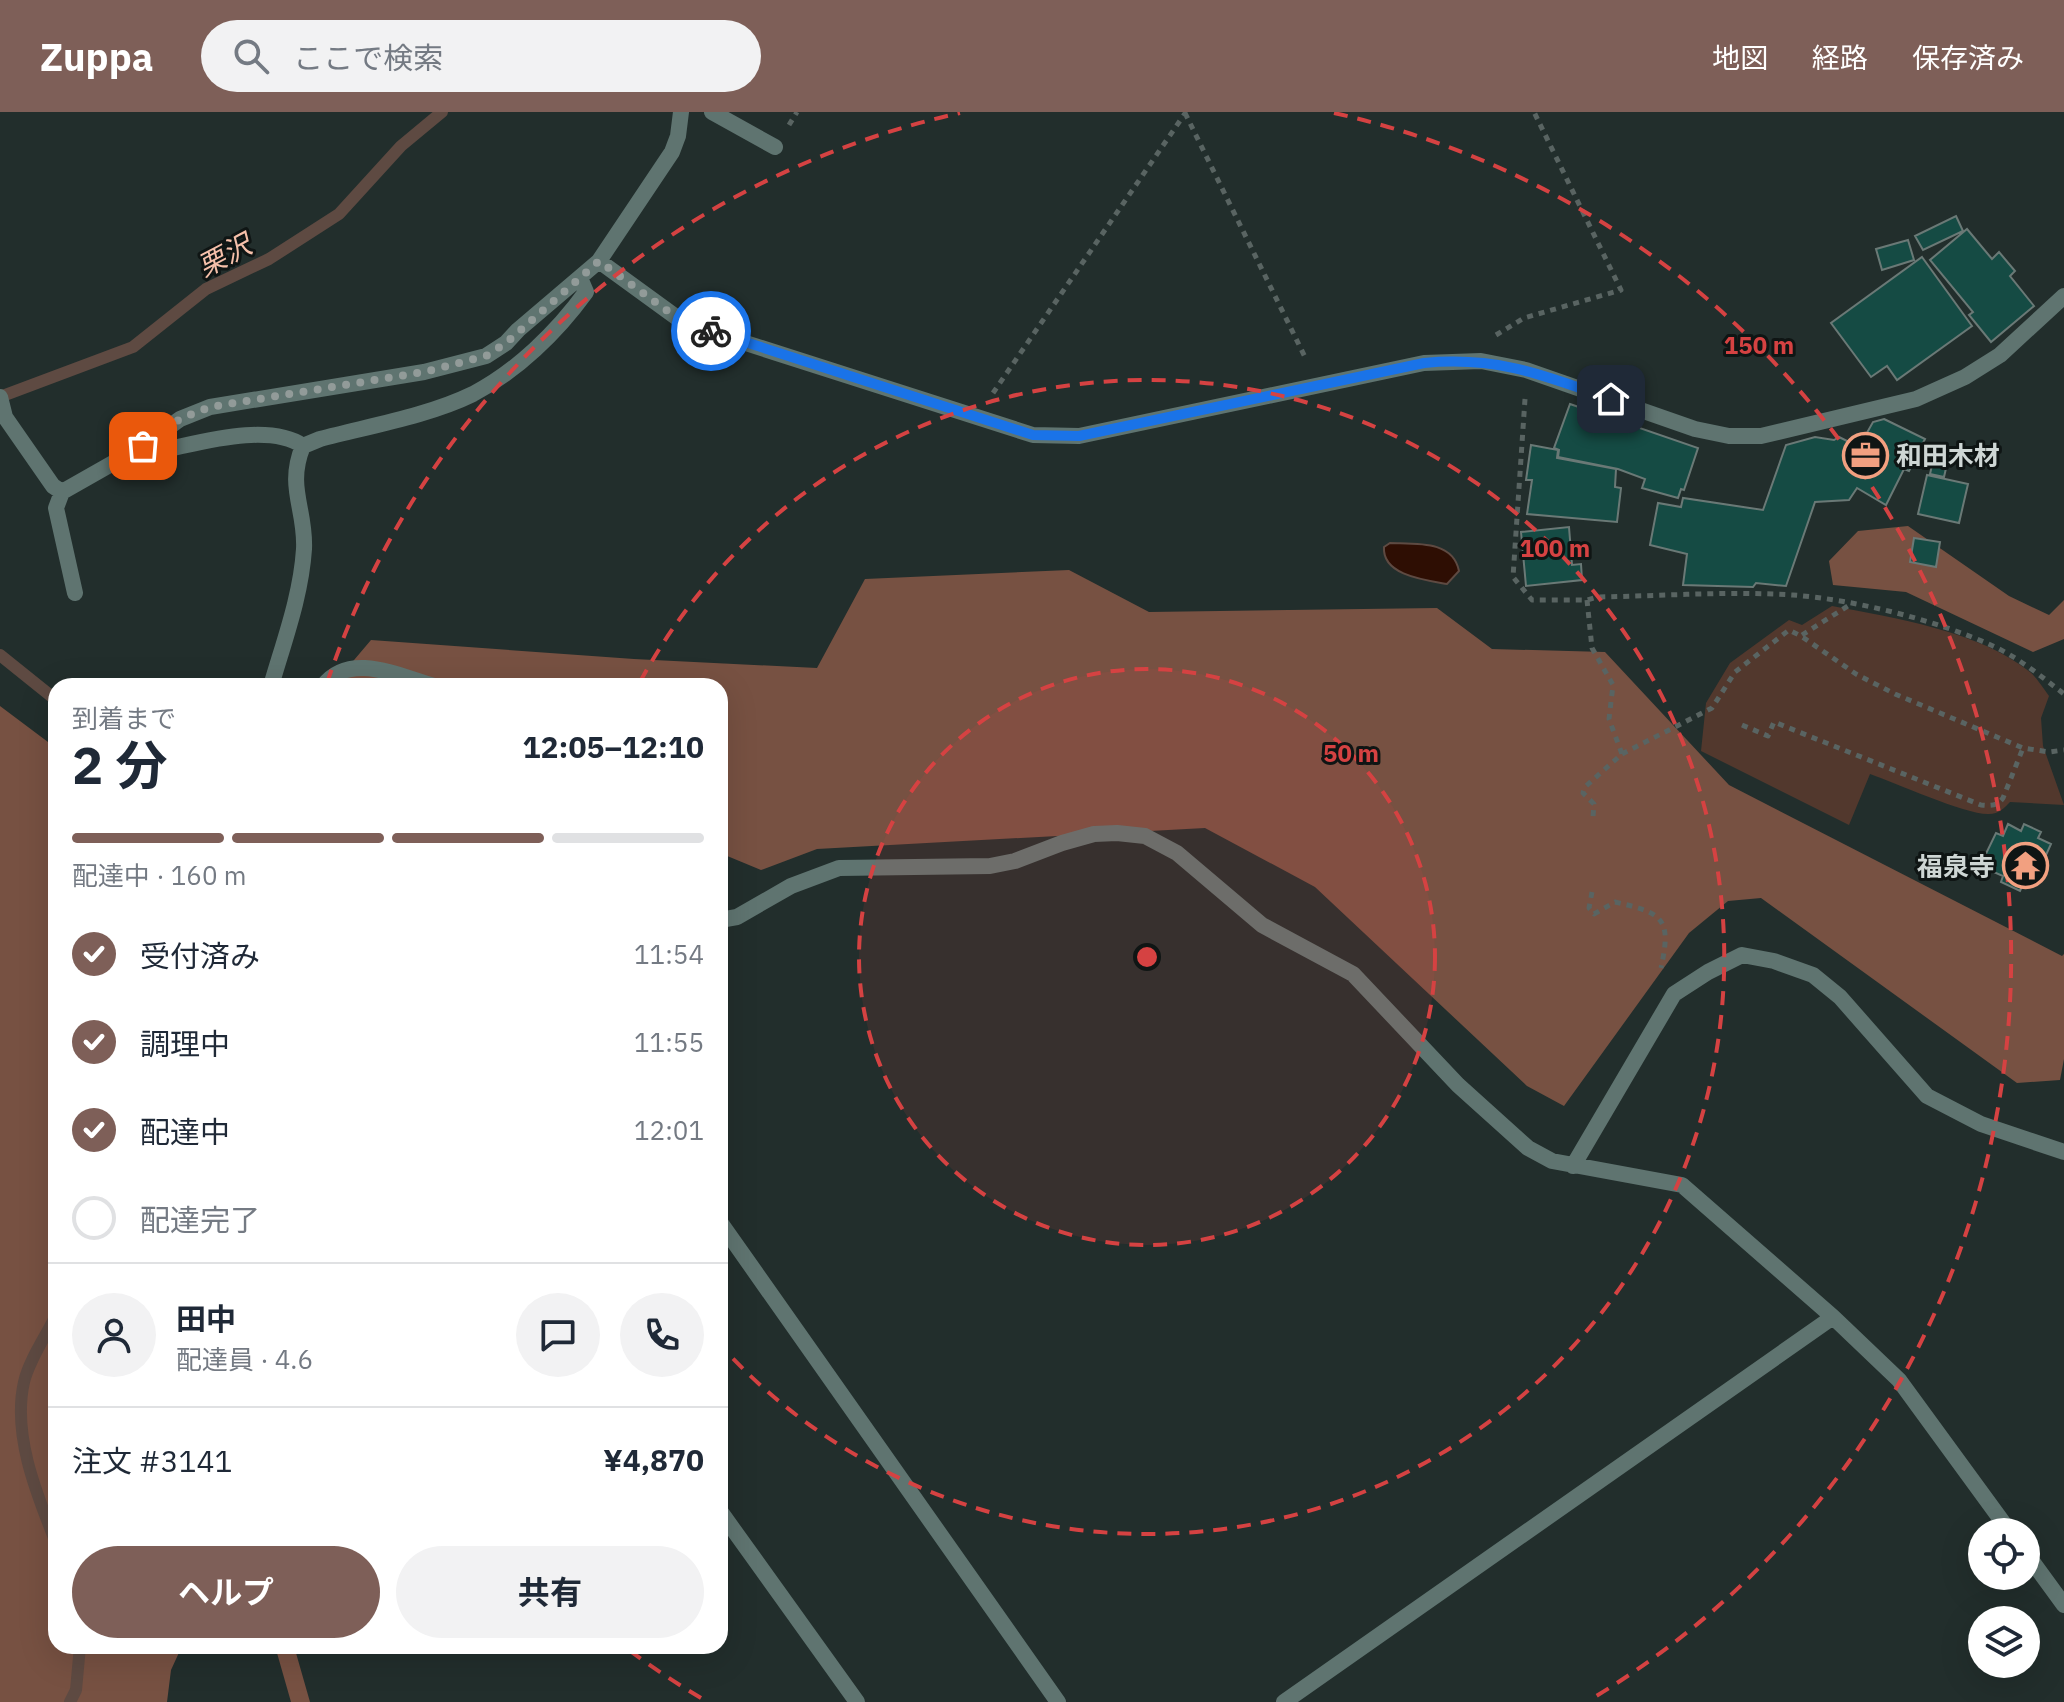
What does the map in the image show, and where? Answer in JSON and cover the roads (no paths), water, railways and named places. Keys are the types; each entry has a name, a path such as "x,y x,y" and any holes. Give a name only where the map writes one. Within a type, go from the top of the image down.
{"street":[{"path":"75,593 56,508 62,492 180,419 210,407 424,372 486,356 506,343 599,261 672,152 681,112"},
{"path":"712,112 775,147"},
{"path":"599,261 676,317 730,338 1033,435 1079,436 1424,363 1453,360 1481,361 1526,370 1695,429 1729,436 1761,436 1916,399 1965,377 2000,355 2064,296"},
{"path":"273,678 298,595 304,545 295,466 303,446 444,405 474,393 527,357 567,318 586,292 580,278"},
{"path":"0,397 5,417 53,486 62,492"},
{"path":"159,434 173,448 228,436 290,437 303,446"},
{"path":"331,678 339,670 359,666 404,678"},
{"path":"728,919 737,917 791,886 839,868 990,866 1015,861 1094,834 1145,836 1177,853 1262,925 1353,974 1458,1085 1528,1148 1552,1161 1682,1185 1833,1317 1899,1380 2000,1518"},
{"path":"1573,1166 1674,994 1742,955 1774,961 1813,975 1840,997 1927,1096 1981,1124 2064,1152"},
{"path":"728,1233 1058,1702"},
{"path":"1284,1702 1833,1317"},
{"path":"728,1522 857,1702"},
{"path":"2040,1572 2064,1605"}],"waterway":[{"name":"栗沢","path":"0,397 133,347 206,289 269,259 339,214 401,146 442,112"},
{"name":"栗沢","path":"0,655 48,694"},
{"name":"栗沢","path":"48,1330 30,1365 21,1402 28,1464 48,1523"},
{"name":"栗沢","path":"70,1702 76,1690 79,1654"}],"place":[{"name":"和田木材","path":"1865,455"},
{"name":"福泉寺","path":"2026,866"}]}
